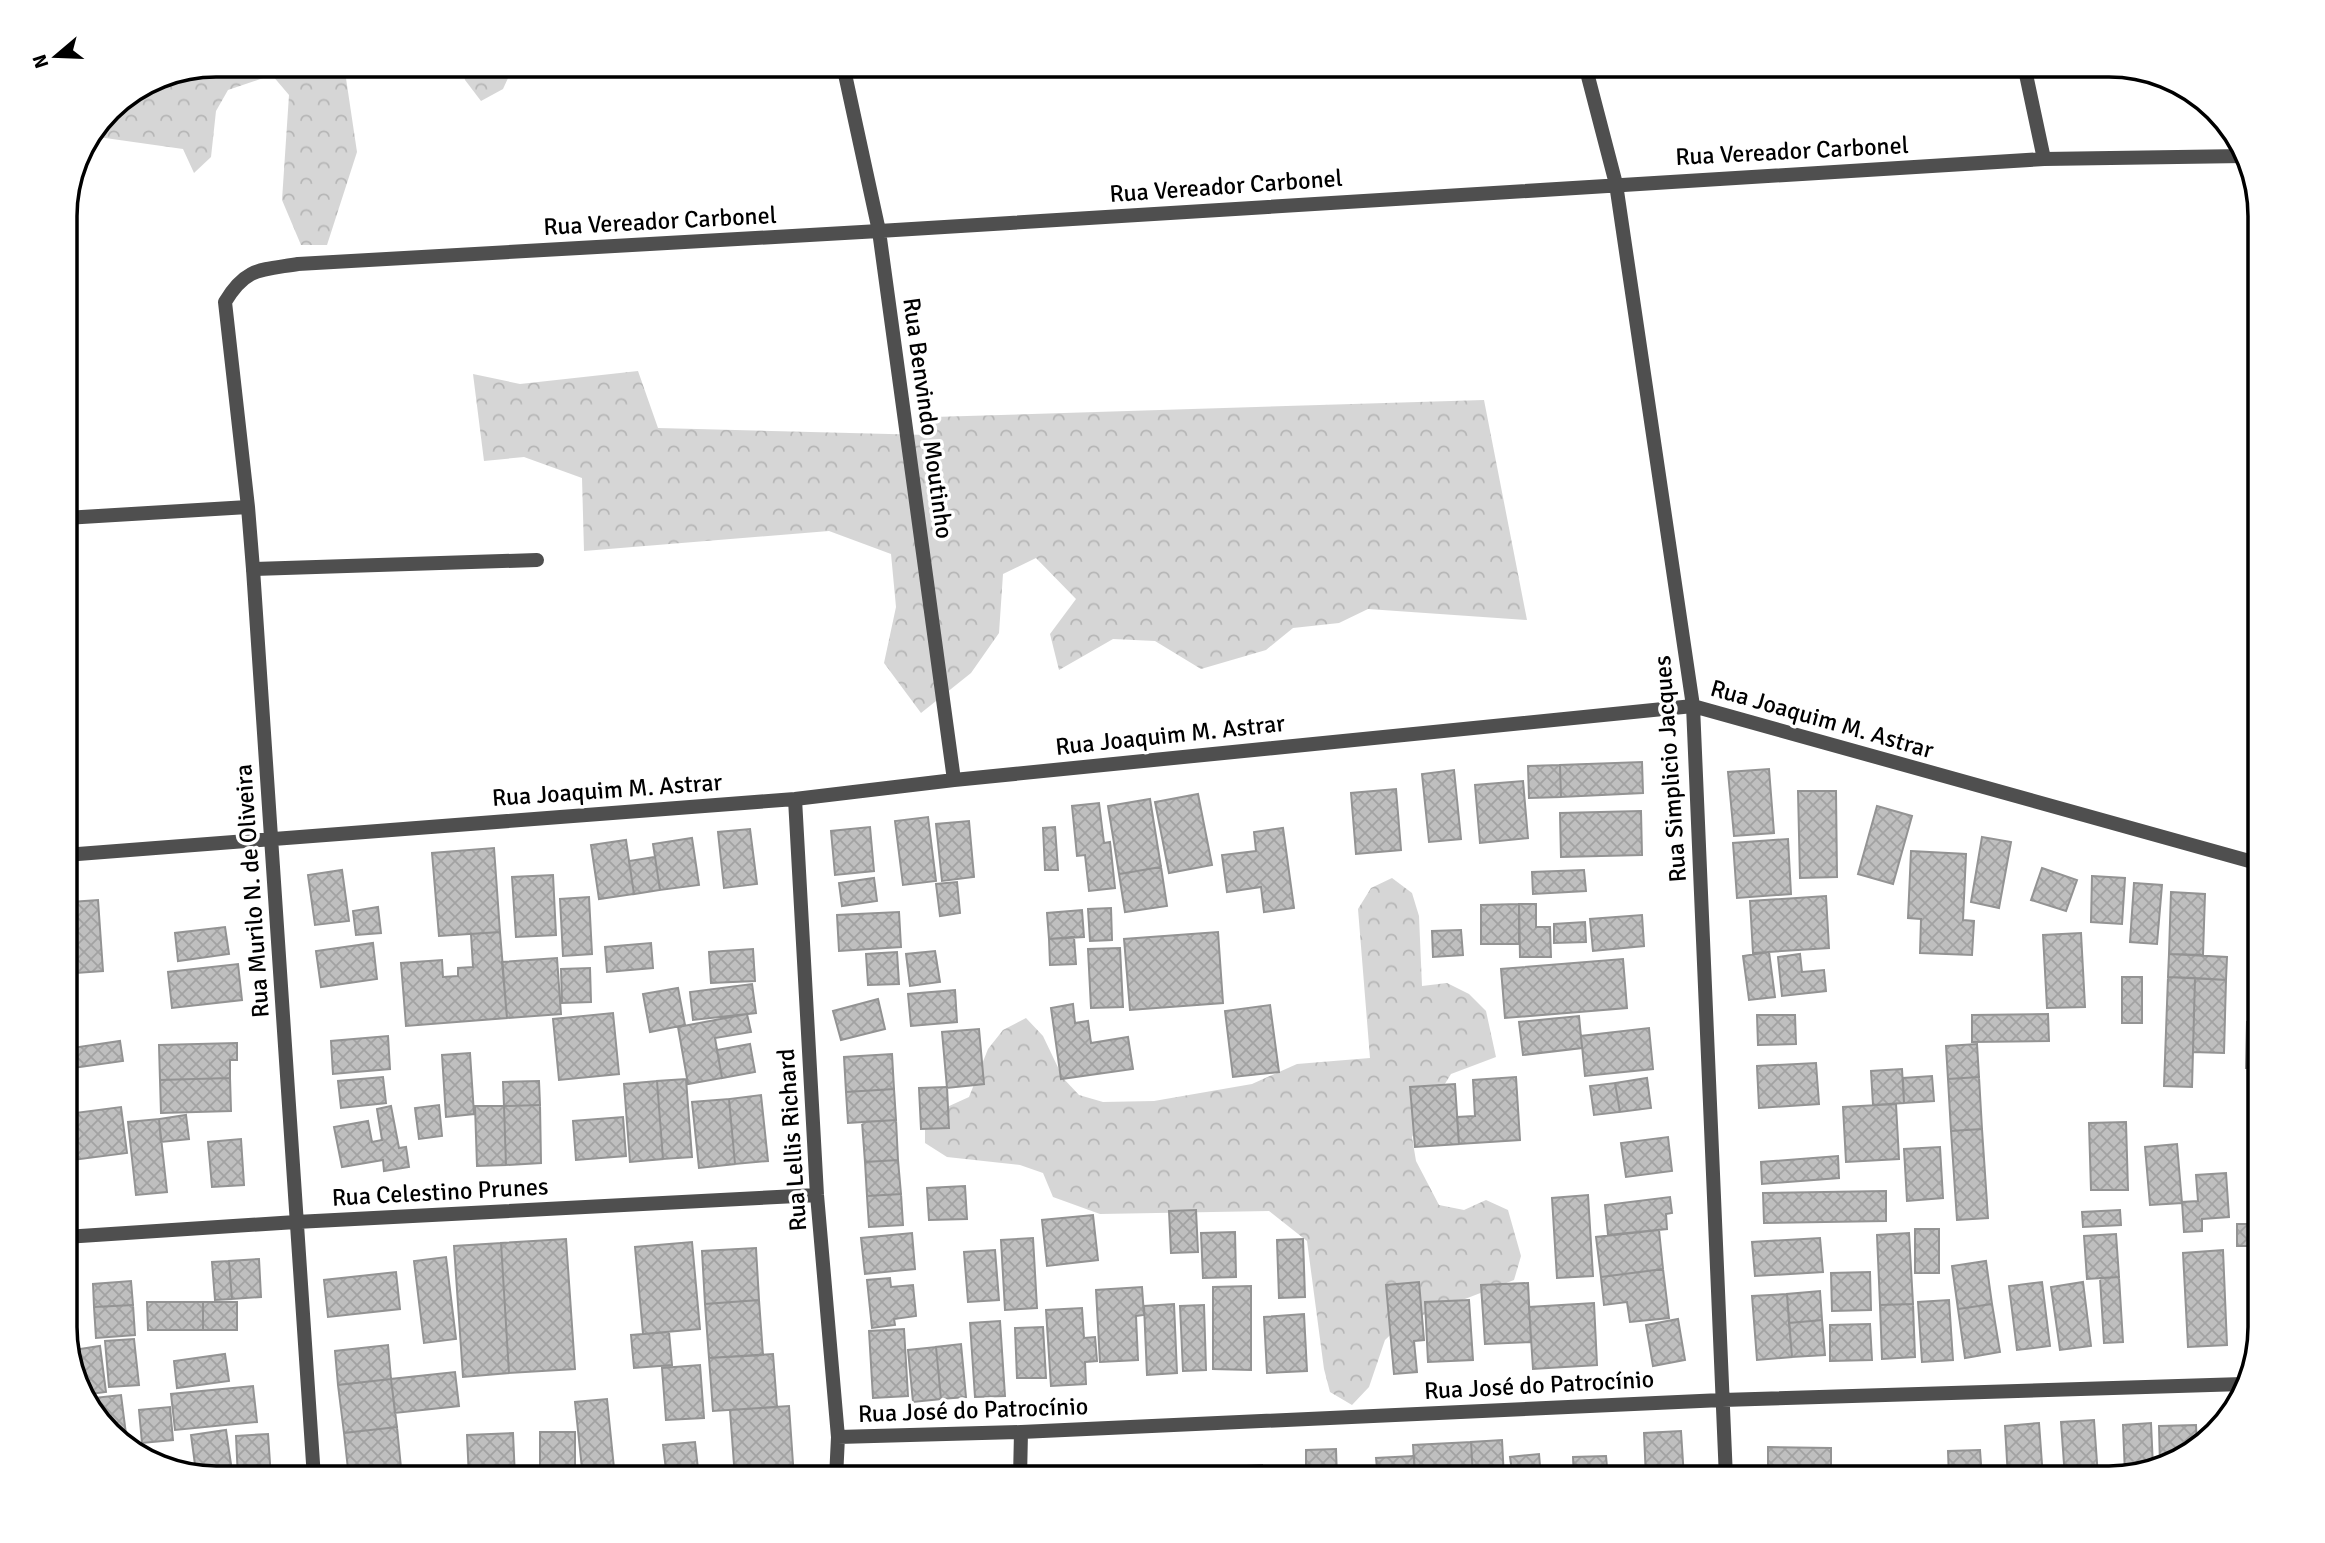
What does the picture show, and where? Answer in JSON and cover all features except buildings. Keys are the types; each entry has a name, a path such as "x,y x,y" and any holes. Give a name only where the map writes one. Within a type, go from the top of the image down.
{"street":[{"name":"Rua Benvindo Moutinho","path":"846,77 879,231 954,780"},
{"name":"Rua Simplicio Jacques","path":"1588,77 1616,184 1693,706 1726,1466"},
{"path":"2027,77 2044,159"},
{"name":"Rua Vereador Carbonel","path":"225,302 235,284 254,271 298,264 2044,159 2235,156"},
{"name":"Rua Murilo N. de Oliveira","path":"225,302 253,569 313,1466"},
{"path":"77,517 248,507"},
{"path":"253,569 537,560"},
{"name":"Rua Joaquim M. Astrar","path":"77,854 795,799 954,780 1693,706 2248,861"},
{"name":"Rua Lellis Richard","path":"795,799 817,1195 838,1437 837,1466"},
{"name":"Rua Celestino Prunes","path":"77,1236 817,1195"},
{"name":"Rua José do Patrocínio","path":"838,1437 1021,1432 1723,1400 2236,1384"},
{"path":"1020,1466 1021,1432"}],"green space":[{"path":"266,77 228,90 216,111 211,157 194,173 183,149 102,138 124,111 154,91 171,84 198,78"},
{"path":"274,77 346,77 357,152 327,245 301,245 282,200 289,95"},
{"path":"464,77 508,77 503,89 481,101"},
{"path":"638,371 658,428 928,435 933,417 1484,400 1527,620 1368,609 1339,623 1293,628 1266,650 1201,669 1155,641 1113,639 1059,670 1050,634 1076,599 1036,558 1003,574 999,633 971,673 921,713 884,663 896,607 891,554 829,531 584,551 582,478 524,457 484,461 473,374 520,384"},
{"path":"1392,878 1412,893 1419,916 1422,986 1447,983 1469,994 1486,1011 1496,1057 1451,1074 1412,1137 1416,1161 1439,1205 1464,1210 1486,1200 1508,1210 1521,1256 1514,1280 1403,1323 1385,1340 1369,1387 1352,1405 1330,1392 1324,1369 1307,1241 1269,1211 1100,1214 1053,1197 1043,1173 1020,1165 947,1157 925,1143 925,1117 969,1097 988,1049 1003,1030 1026,1018 1043,1036 1063,1078 1079,1095 1103,1102 1154,1101 1252,1084 1297,1064 1370,1058 1358,909 1371,888"}]}
